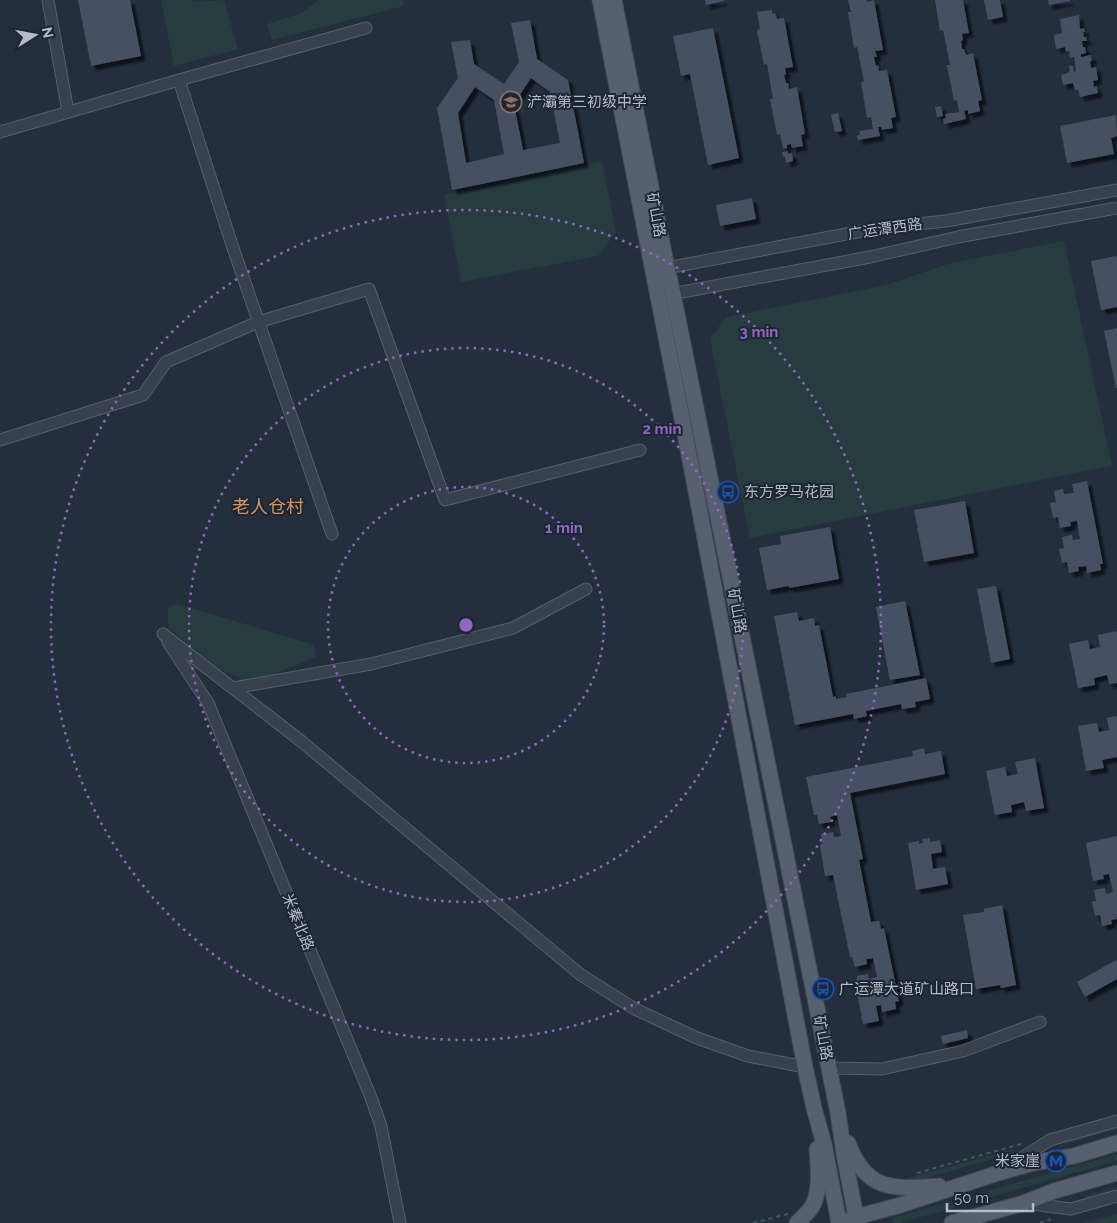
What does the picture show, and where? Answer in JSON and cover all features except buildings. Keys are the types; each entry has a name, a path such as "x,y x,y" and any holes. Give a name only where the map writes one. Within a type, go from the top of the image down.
{"main road":[{"name":"矿山路","path":"600,0 660,269 673,294 830,1068 853,1221"},
{"name":"矿山路","path":"614,0 660,269 657,298 691,465 805,1067 824,1144 839,1223"},
{"path":"801,1219 814,1203 818,1185 814,1108"},
{"path":"838,1113 854,1159 862,1170 876,1181 899,1188 958,1186"},
{"path":"853,1221 998,1173 1117,1144"},
{"path":"952,1223 1024,1203 1054,1191 1117,1174"}],"street":[{"path":"48,0 68,112"},
{"path":"0,132 366,28"},
{"path":"179,80 229,236 332,534"},
{"name":"广运潭西路","path":"660,269 878,228 946,221 1117,190"},
{"name":"广运潭西路","path":"657,298 870,257 958,237 1117,208"},
{"path":"0,440 143,395 166,362 258,322 369,289 445,500 640,450"},
{"path":"233,688 371,664 513,628 586,589"},
{"name":"米秦北路","path":"233,688 163,634 208,704 370,1096 381,1126 400,1223"},
{"path":"233,688 301,741 581,975 635,1009 696,1038 748,1056 805,1067"},
{"path":"830,1068 882,1069 963,1051 1040,1022"},
{"path":"998,1173 1050,1140 1117,1121"},
{"path":"1024,1203 1071,1209 1117,1196"}],"path":[{"path":"912,1175 1022,1144"},
{"path":"753,1223 786,1214 801,1219"}],"green space":[{"path":"161,0 192,0 193,2 224,0 238,49 174,66"},
{"path":"318,0 403,0 404,6 272,40 267,24 302,13"},
{"path":"602,161 616,232 598,256 461,282 444,195"},
{"path":"1064,241 1112,466 750,538 710,339 726,317 886,285 951,263"},
{"path":"178,604 314,645 316,657 252,683 218,669 168,627 168,607"},
{"path":"1117,1124 1117,1129 1070,1143 1068,1138"},
{"path":"1013,1149 1014,1153 909,1183 908,1178"},
{"path":"1117,1154 1117,1161 900,1223 894,1223 892,1218"},
{"path":"1117,1187 1117,1192 1086,1201 1085,1196"},
{"path":"1117,1214 1117,1223 1084,1223"}],"place":[{"name":"浐灞第三初级中学","path":"511,102"},
{"name":"东方罗马花园","path":"728,492"},
{"name":"广运潭大道矿山路口","path":"823,989"},
{"name":"米家崖","path":"1056,1161"}],"district":[{"name":"老人仓村","path":"268,507"}]}
